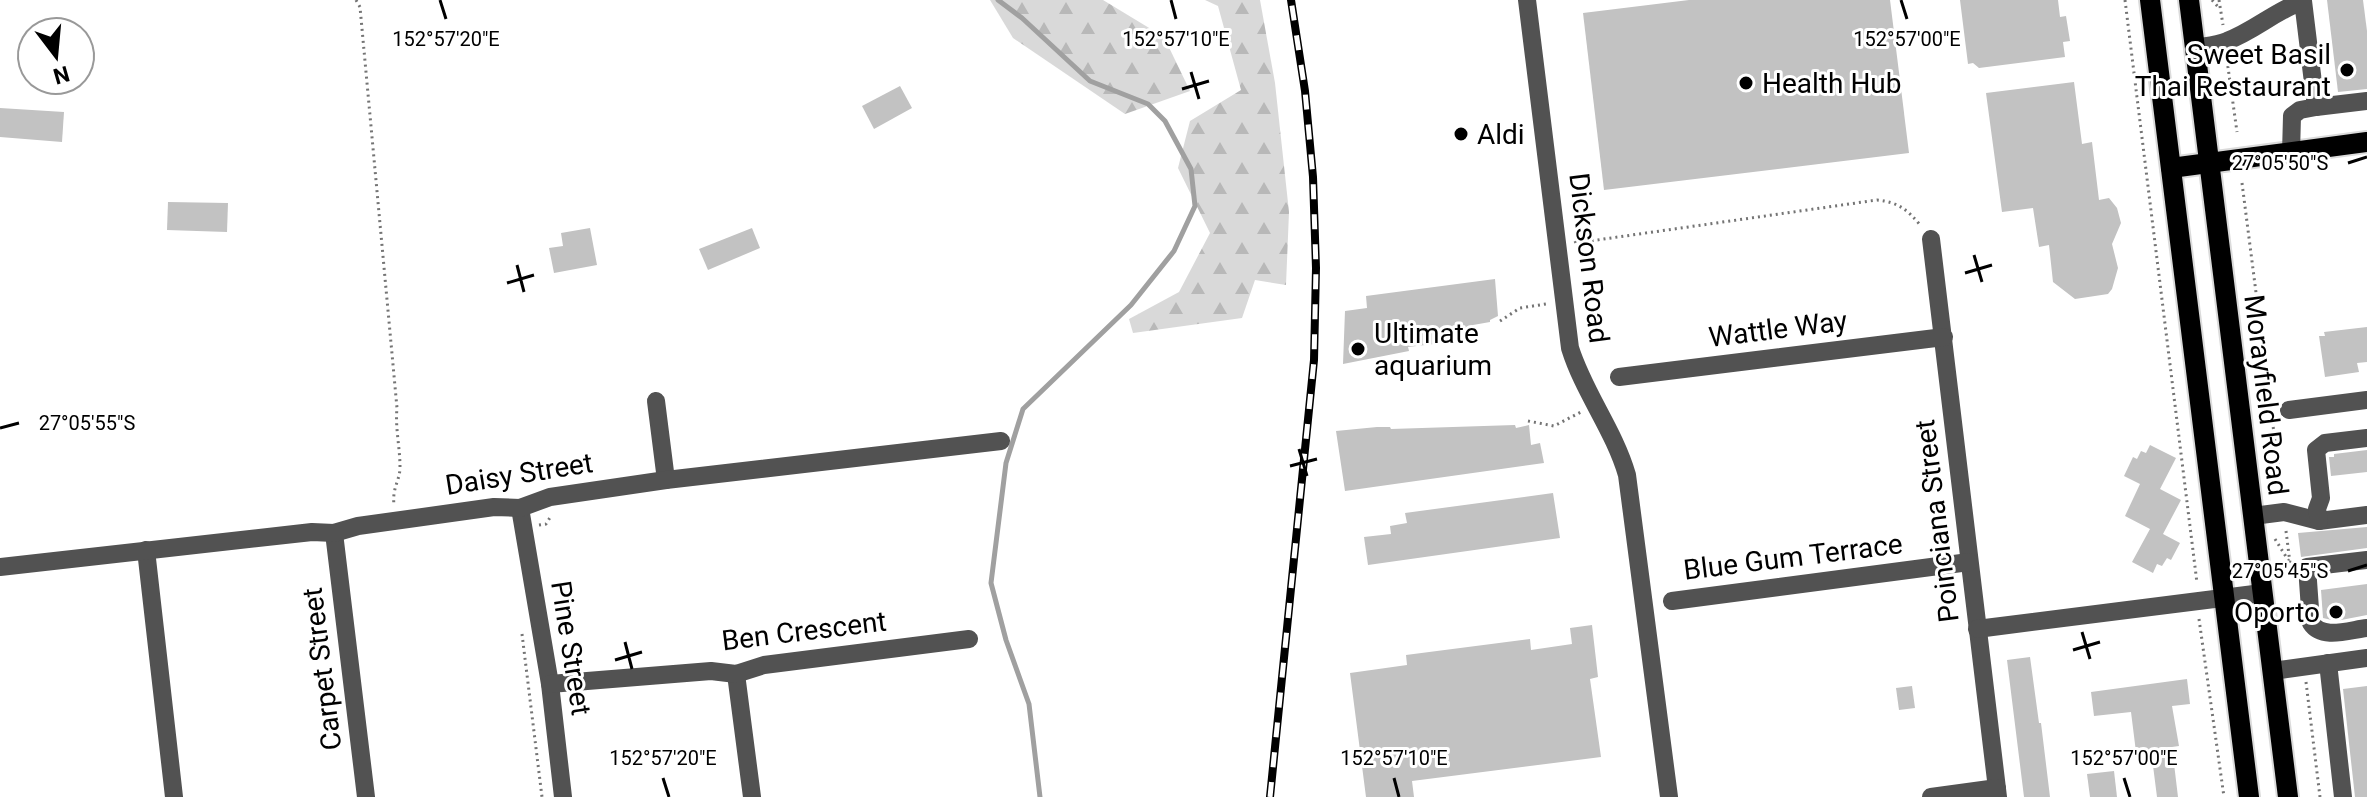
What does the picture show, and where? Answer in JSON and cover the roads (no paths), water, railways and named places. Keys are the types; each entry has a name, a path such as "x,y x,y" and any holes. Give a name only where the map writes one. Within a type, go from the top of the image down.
{"main road":[{"path":"2150,0 2249,797"},
{"name":"Morayfield Road","path":"2189,0 2288,797"},
{"path":"2171,168 2367,142"}],"street":[{"name":"Dickson Road","path":"1527,0 1570,348 1576,367 1622,456 1627,475 1669,797"},
{"path":"2195,48 2225,42 2252,29 2281,9 2303,1 2316,107"},
{"path":"2291,153 2292,116 2300,110 2367,101"},
{"name":"Poinciana Street","path":"1931,239 1998,793"},
{"name":"Wattle Way","path":"1619,377 1944,337"},
{"path":"2289,410 2367,400"},
{"path":"656,401 666,480"},
{"path":"2318,515 2321,498 2316,450 2325,443 2367,438"},
{"name":"Daisy Street","path":"0,567 312,532 334,533 358,526 494,507 520,508 550,497 666,480 1001,441"},
{"name":"Pine Street","path":"520,508 550,684 563,797"},
{"path":"2253,516 2284,512 2367,515"},
{"name":"Carpet Street","path":"334,533 366,797"},
{"path":"146,550 174,797"},
{"path":"2367,560 2299,566 2311,623 2316,630 2324,633 2367,628"},
{"name":"Blue Gum Terrace","path":"1672,601 1969,562"},
{"path":"1977,629 2262,593"},
{"name":"Ben Crescent","path":"550,684 711,671 736,674 764,665 969,639"},
{"path":"2272,671 2367,658"},
{"path":"2328,663 2343,797"},
{"path":"736,674 752,797"},
{"path":"1931,797 1998,793"}],"waterway":[{"path":"998,0 1090,81 1148,104 1165,121 1191,169 1195,206 1174,251 1131,305 1023,409 1006,463 991,583 1006,640 1029,704 1040,797"}],"railway":[{"path":"1270,797 1314,360 1316,268 1313,177 1305,91 1291,0"}],"place":[{"name":"Sweet Basil Thai Restaurant","path":"2347,70"},
{"name":"Health Hub","path":"1746,83"},
{"name":"Aldi","path":"1461,134"},
{"name":"Ultimate aquarium","path":"1358,349"},
{"name":"Oporto","path":"2336,612"}]}
